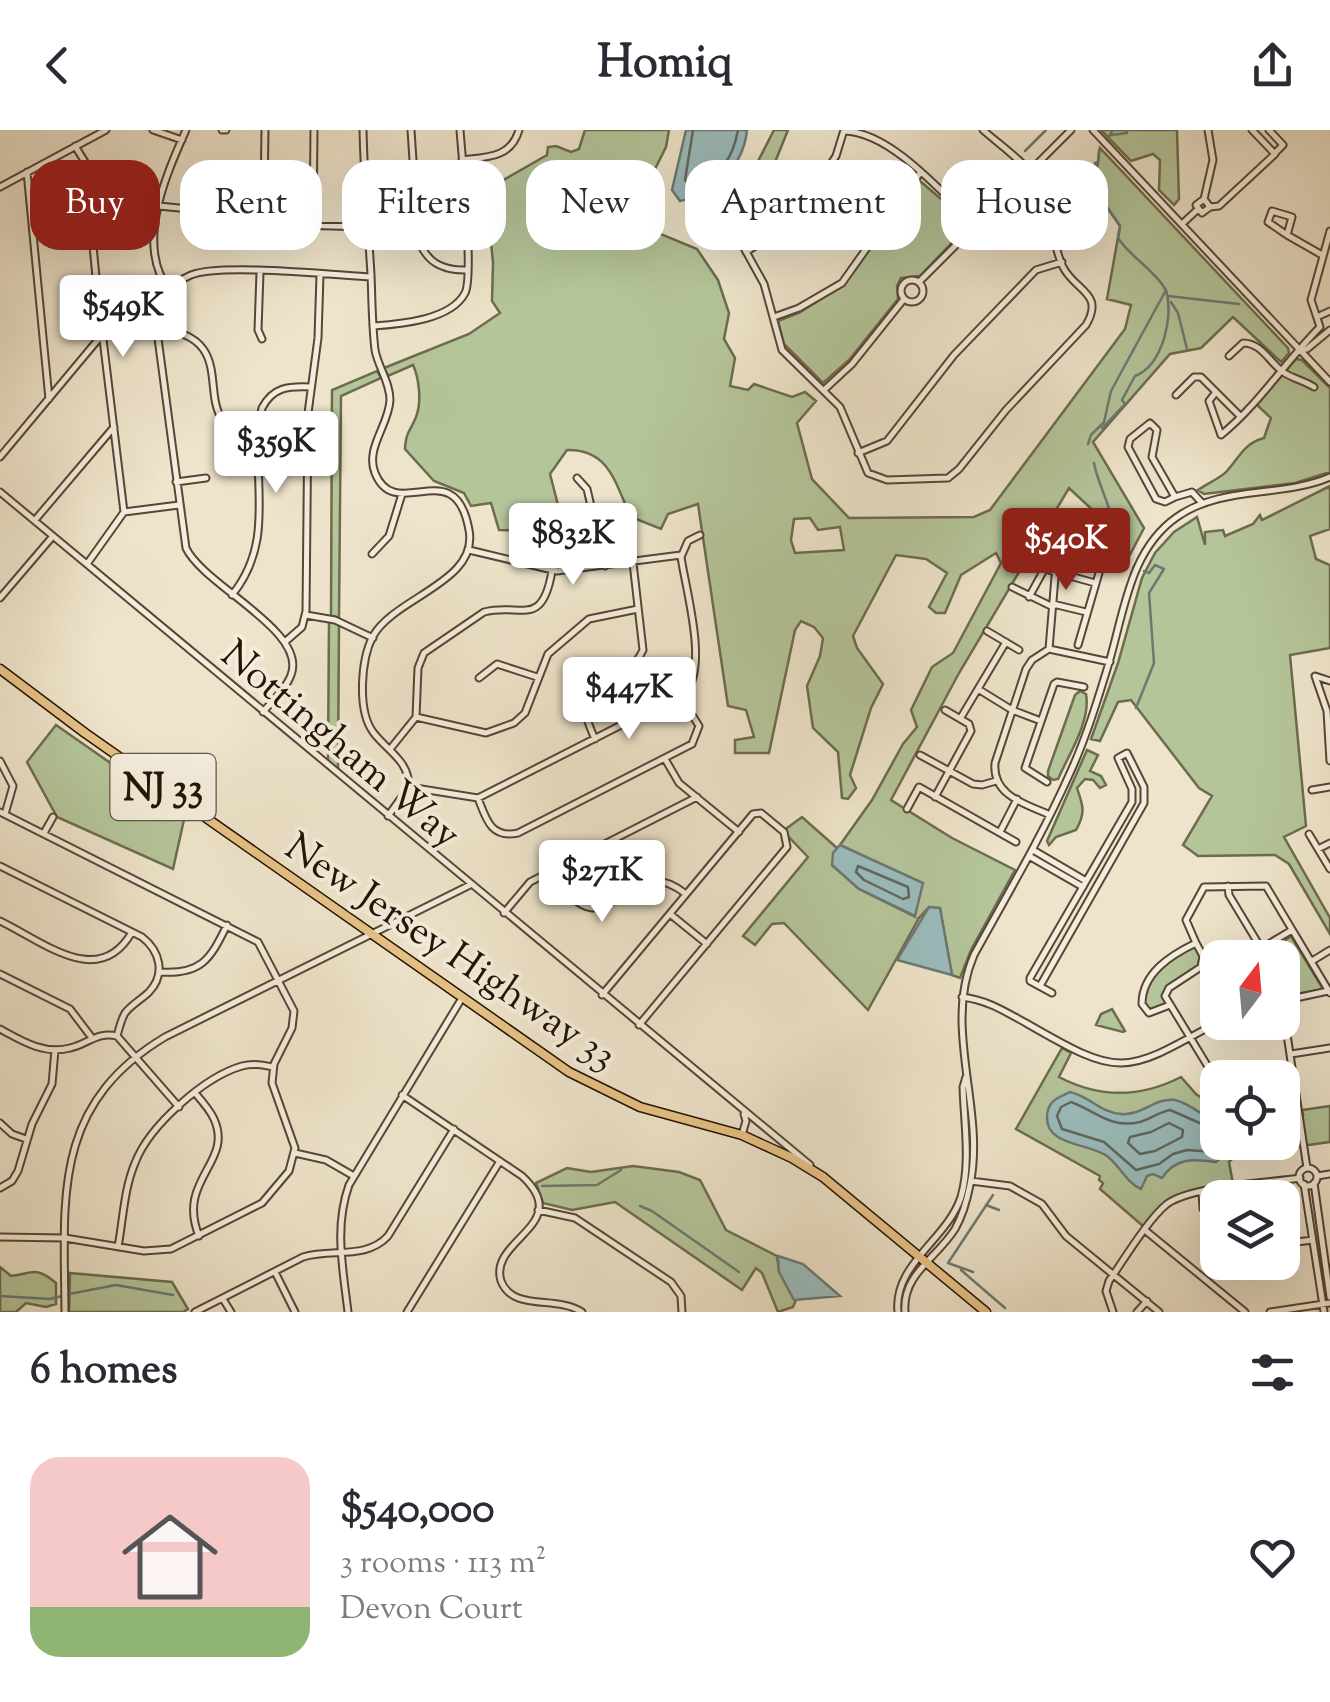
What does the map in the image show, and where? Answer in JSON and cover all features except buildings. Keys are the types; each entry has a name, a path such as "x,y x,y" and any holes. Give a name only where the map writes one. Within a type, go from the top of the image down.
{"main road":[{"name":"New Jersey Highway 33","path":"0,669 85,733 569,1072 609,1094 660,1114 742,1135 778,1151 823,1177 986,1312"}],"street":[{"path":"0,187 106,130"},
{"path":"153,130 182,140"},
{"path":"160,200 186,130"},
{"path":"265,130 265,160"},
{"path":"314,130 314,160"},
{"path":"364,130 365,160"},
{"path":"412,130 418,237 422,248 440,266 468,270"},
{"path":"460,130 462,160 501,154 514,143 519,130"},
{"path":"984,130 1016,160"},
{"path":"1041,160 1072,130"},
{"path":"1093,130 1330,382"},
{"path":"1208,130 1213,160 1204,199 1210,207"},
{"path":"1197,210 1205,212 1219,206 1275,154 1283,145 1269,130"},
{"path":"903,160 874,137 844,131 836,156 794,221 746,252 764,284 782,350 844,414 868,473 887,480 948,478 1091,317 1090,298 1062,262 1059,250"},
{"path":"1254,131 1275,154"},
{"path":"76,146 85,162 124,512 86,564"},
{"path":"27,172 49,399"},
{"path":"921,174 941,192"},
{"path":"1182,224 1197,210 1197,202 1204,199"},
{"path":"1286,235 1292,217 1272,211 1268,222 1286,235 1322,255"},
{"path":"1216,392 1209,401 1219,434 1223,434 1272,386 1320,326 1311,300 1330,231"},
{"path":"156,250 156,264 170,290"},
{"path":"369,250 375,350 390,401 372,464 383,485 402,494 439,489 455,496 469,527 469,550 456,571 391,615 372,638 365,662 366,716 375,735 391,748 405,768 409,786 388,817"},
{"path":"374,326 416,323 454,304 466,292 467,250"},
{"path":"774,317 799,308 842,283 865,250"},
{"path":"919,282 950,250"},
{"path":"858,452 887,442 954,355 1036,270 1062,262"},
{"path":"263,712 291,676 294,658 286,641 189,554 176,482 157,328 159,311 170,290 202,271 371,276"},
{"path":"260,272 258,330 262,339"},
{"path":"286,641 298,632 306,616 311,387 318,338 320,274"},
{"path":"909,280 919,282 923,290 920,298 912,302 904,299 903,284 909,280"},
{"path":"824,390 852,364 904,299"},
{"path":"1319,316 1330,311"},
{"path":"157,328 180,331 198,342 209,360 223,424 238,434 260,438"},
{"path":"1300,350 1307,349 1330,330"},
{"path":"0,456 102,335"},
{"path":"1229,356 1248,342 1281,371 1314,387"},
{"path":"1176,395 1198,376 1240,416"},
{"path":"232,595 251,568 257,551 260,414 271,395 286,387 311,387"},
{"path":"1174,498 1152,457 1156,428 1147,424 1130,439 1128,447 1156,498 1162,502 1174,498 1192,492 1202,503"},
{"path":"34,520 114,426"},
{"path":"902,1312 901,1283 954,1230 971,1181 972,1137 962,997 974,955 1050,815 1086,735 1144,552 1168,524 1202,503 1292,490 1330,477"},
{"path":"176,482 206,478"},
{"path":"577,478 587,488 605,566"},
{"name":"Nottingham Way","path":"0,492 823,1177"},
{"path":"372,554 389,536 402,494"},
{"path":"124,512 179,505"},
{"path":"409,786 478,798 681,696 690,687 697,669 682,555 688,541 700,534"},
{"path":"0,598 53,536"},
{"path":"1041,536 1062,550 1055,572 1049,649"},
{"path":"469,550 552,571 682,555"},
{"path":"1029,597 1051,558"},
{"path":"595,740 583,714 582,699 591,686 639,659 644,645 632,562"},
{"path":"1045,569 1096,583"},
{"path":"391,748 416,717 418,668 424,653 484,612 521,612 533,608 546,594 552,571"},
{"path":"1078,644 1099,573"},
{"path":"1012,587 1053,606 1086,612"},
{"path":"416,717 496,732 522,717 548,654 589,618 638,609"},
{"path":"306,616 335,620 372,638"},
{"path":"987,631 1019,650"},
{"path":"960,719 1006,642"},
{"path":"1050,815 1016,800 996,781 995,763 1012,710 1032,660 1049,649 1110,662"},
{"path":"479,678 497,664 537,677"},
{"path":"1330,681 1316,676 1327,711 1330,760"},
{"path":"1046,782 1026,768 1056,682 1084,688"},
{"path":"978,689 1012,710 1041,721"},
{"path":"1321,698 1330,694"},
{"path":"478,798 490,826 502,834 514,834 689,748 699,731 696,717 681,696"},
{"path":"935,796 971,731 969,724 945,710"},
{"path":"1040,986 1144,803 1144,786 1128,754 1118,758 1132,789 1132,802 1030,978 1040,986 1052,994"},
{"path":"920,755 978,785 996,781"},
{"path":"666,759 675,778 738,832"},
{"path":"0,760 13,786 2,813 258,942 294,1017 273,1067 273,1090 293,1134 295,1153 287,1174 262,1202 200,1236 162,1250 64,1238 0,1237"},
{"path":"1312,790 1330,787"},
{"path":"907,809 919,788 1016,842"},
{"path":"504,913 524,887 697,797"},
{"path":"999,833 1016,800"},
{"path":"602,995 738,832 754,814 761,813 788,839 785,850 639,1026"},
{"path":"44,833 52,818"},
{"path":"1309,834 1330,869"},
{"path":"1318,849 1330,843"},
{"path":"1030,853 1085,884"},
{"path":"0,866 147,940 156,951 159,972 152,989 125,1014 116,1036"},
{"path":"551,871 570,899 586,907 606,906 635,884 647,880 666,881 686,894"},
{"path":"65,1312 66,1186 79,1134 106,1087 136,1056 165,1037 470,885"},
{"path":"1206,1060 1170,1004 1166,991 1195,972 1204,961 1186,920 1206,886 1268,888 1329,992 1300,998"},
{"path":"1228,886 1256,940"},
{"path":"670,914 706,944"},
{"path":"0,920 79,959 93,962 118,953 132,932"},
{"path":"159,972 181,973 199,966 214,952 227,925"},
{"path":"1276,940 1294,930"},
{"path":"1170,1004 1149,1012 1142,1004 1142,994 1160,964 1196,943"},
{"path":"1312,961 1330,950"},
{"path":"0,974 70,1009 92,1038"},
{"path":"962,997 989,1002 1082,1056 1106,1063 1144,1060 1200,1032"},
{"path":"348,1312 341,1215 353,1176 462,998"},
{"path":"0,1030 39,1048 55,1050 72,1048 104,1034 116,1036 179,1107"},
{"path":"1289,1040 1292,1060"},
{"path":"1291,1054 1330,1048"},
{"path":"0,1188 16,1176 52,1084 55,1050"},
{"path":"118,1247 136,1159 154,1131 196,1092 241,1066 273,1067"},
{"path":"923,1260 954,1214 964,1185 966,1077"},
{"path":"196,1092 212,1114 218,1135 215,1154 192,1204 200,1236"},
{"path":"402,1095 530,1184 538,1210 530,1230 504,1256 500,1273 509,1294 524,1304 563,1303 582,1312"},
{"path":"742,1111 746,1121 742,1135"},
{"path":"1300,1118 1307,1168 1315,1179 1326,1238 1326,1304"},
{"path":"0,1122 8,1132 28,1139"},
{"path":"196,1312 311,1255 366,1250 383,1242 454,1129"},
{"path":"295,1153 326,1160 353,1176"},
{"path":"407,1312 500,1161"},
{"path":"1307,1168 1301,1172 1302,1181 1326,1304"},
{"path":"1302,1181 1330,1174"},
{"path":"965,1176 971,1181 1010,1186 1042,1204 1066,1236 1159,1312"},
{"path":"964,1185 971,1181"},
{"path":"1112,1312 1106,1291 1159,1212 1171,1202 1200,1193"},
{"path":"538,1210 575,1218 670,1282 681,1296 682,1312"},
{"path":"1146,1232 1246,1312"},
{"path":"1300,1242 1326,1238"},
{"path":"275,1272 295,1312"},
{"path":"222,1299 230,1312"},
{"path":"1137,1312 1146,1301"},
{"path":"1270,1312 1326,1304"}],"green space":[{"path":"585,130 669,130 660,160 538,160 547,155 548,147 571,152 579,149"},
{"path":"774,130 788,130 776,160 759,160"},
{"path":"1101,130 1177,130 1179,199 1174,205 1159,190 1160,160 1153,154 1131,161"},
{"path":"1100,148 1288,348 1289,353 1281,362 1233,317 1201,348 1170,354 1093,442 1144,528 1123,568 1110,566 1101,556 1113,529 1069,488 959,673 891,800 952,838 1015,870 960,978 952,975 940,909 929,907 919,918 868,1010 784,923 772,924 755,945 743,936 808,857 783,831 802,817 837,848 832,865 859,889 914,916 880,864 840,845 917,727 911,710 932,667 953,653 1001,563 996,553 961,575 945,613 936,613 929,607 947,573 926,559 896,555 853,636 883,684 871,708 850,775 856,788 848,799 842,798 838,752 813,728 807,686 823,638 814,627 801,621 795,630 769,753 735,753 735,740 754,737 746,710 728,706 698,504 668,514 661,529 631,517 602,462 593,455 567,450 550,474 566,536 557,544 532,531 499,530 491,503 471,506 464,493 434,481 405,449 418,411 417,376 413,365 388,376 384,368 469,334 500,313 492,301 492,250 506,250 506,179 526,167 526,250 665,250 665,236 685,244 685,250 698,250 718,280 729,313 724,339 735,358 730,386 748,390 754,384 792,397 805,392 816,401 797,423 812,479 849,518 974,517 990,510 1125,329 1131,305 1107,299 1120,226 1108,208 1108,160 1098,160","holes":["810,518 818,530 840,527 844,550 795,553 791,540 794,519"]},
{"path":"921,182 941,199 941,250 945,250 920,276 901,278 898,299 849,360 823,383 784,344 778,321 799,313 842,286 869,250 921,250"},
{"path":"1296,359 1302,360 1330,388 1330,472 1295,483 1204,494 1198,490 1224,474 1247,447 1264,438 1271,418 1257,405"},
{"path":"377,371 381,378 341,396 339,618 331,615 332,390"},
{"path":"1330,486 1330,529 1310,536 1316,559 1330,565 1330,648 1290,655 1306,826 1284,837 1330,918 1330,934 1289,864 1275,855 1198,856 1183,845 1212,796 1199,788 1131,700 1118,702 1100,741 1091,739 1142,578 1155,553 1174,532 1197,517 1205,545 1205,532 1223,530 1225,536 1253,524 1260,515 1262,520"},
{"path":"1084,524 1104,534 1095,553 1074,543"},
{"path":"329,620 339,625 338,770 328,762"},
{"path":"1080,691 1086,694 1087,704 1082,726 1058,779 1053,780 1048,771 1075,695"},
{"path":"56,725 185,815 173,869 57,817 27,762"},
{"path":"1087,750 1098,755 1090,771 1101,776 1106,785 1100,788 1093,780 1085,779 1077,788 1082,809 1076,830 1056,837 1049,845 1047,841"},
{"path":"1193,944 1200,949 1200,968 1166,991 1170,1005 1155,1013 1145,1009 1143,994 1160,964"},
{"path":"1300,951 1323,989 1300,993"},
{"path":"1112,1009 1125,1031 1096,1025 1101,1014"},
{"path":"1062,1048 1071,1053 1059,1077 1089,1089 1135,1092 1181,1077 1200,1097 1200,1160 1231,1160 1232,1180 1200,1180 1200,1189 1173,1199 1144,1227 1100,1189 1100,1176 1016,1129"},
{"path":"1330,1106 1330,1142 1300,1146 1302,1110"},
{"path":"633,1166 679,1172 700,1180 726,1230 777,1256 779,1271 796,1300 793,1307 778,1312 762,1273 756,1268 742,1290 615,1202 572,1210 543,1203 536,1183 567,1168 591,1172"},
{"path":"0,1267 11,1276 34,1272 49,1277 56,1283 56,1304 46,1307 26,1303 16,1312 0,1312"},
{"path":"70,1273 172,1282 188,1309 69,1312"}],"water":[{"path":"686,130 747,130 737,160 685,160 685,199 680,201 672,190"},
{"path":"840,845 923,883 915,916 859,889 832,865 833,853"},
{"path":"929,907 940,908 952,975 897,960"},
{"path":"1070,1092 1121,1114 1161,1101 1186,1104 1200,1113 1200,1160 1218,1160 1179,1163 1162,1178 1147,1176 1141,1189 1107,1156 1053,1134 1047,1117 1055,1100"},
{"path":"778,1256 803,1264 840,1296 794,1300 779,1272"}],"waterway":[{"path":"1025,151 1046,130"},
{"path":"1108,138 1113,130"},
{"path":"1111,135 1127,133 1125,130"},
{"path":"1088,444 1104,422 1111,391 1166,290 1118,238 1120,226 1094,188 1099,150"},
{"path":"1102,428 1125,404 1122,400 1135,376 1153,362 1159,351 1167,326 1166,290"},
{"path":"1168,296 1239,304"},
{"path":"1171,302 1178,313 1187,349"},
{"path":"1094,463 1111,515 1112,545 1118,548 1120,564"},
{"path":"1115,534 1121,531 1128,540 1120,558"},
{"path":"1136,708 1154,663 1149,593 1164,569 1155,565 1149,573 1144,571"},
{"path":"542,1186 597,1185 621,1170"},
{"path":"973,1272 948,1263 993,1195"},
{"path":"986,1205 999,1210"},
{"path":"640,1206 739,1272"},
{"path":"961,1270 1005,1308"},
{"path":"69,1294 116,1285 173,1295"},
{"path":"0,1296 62,1296"}]}
